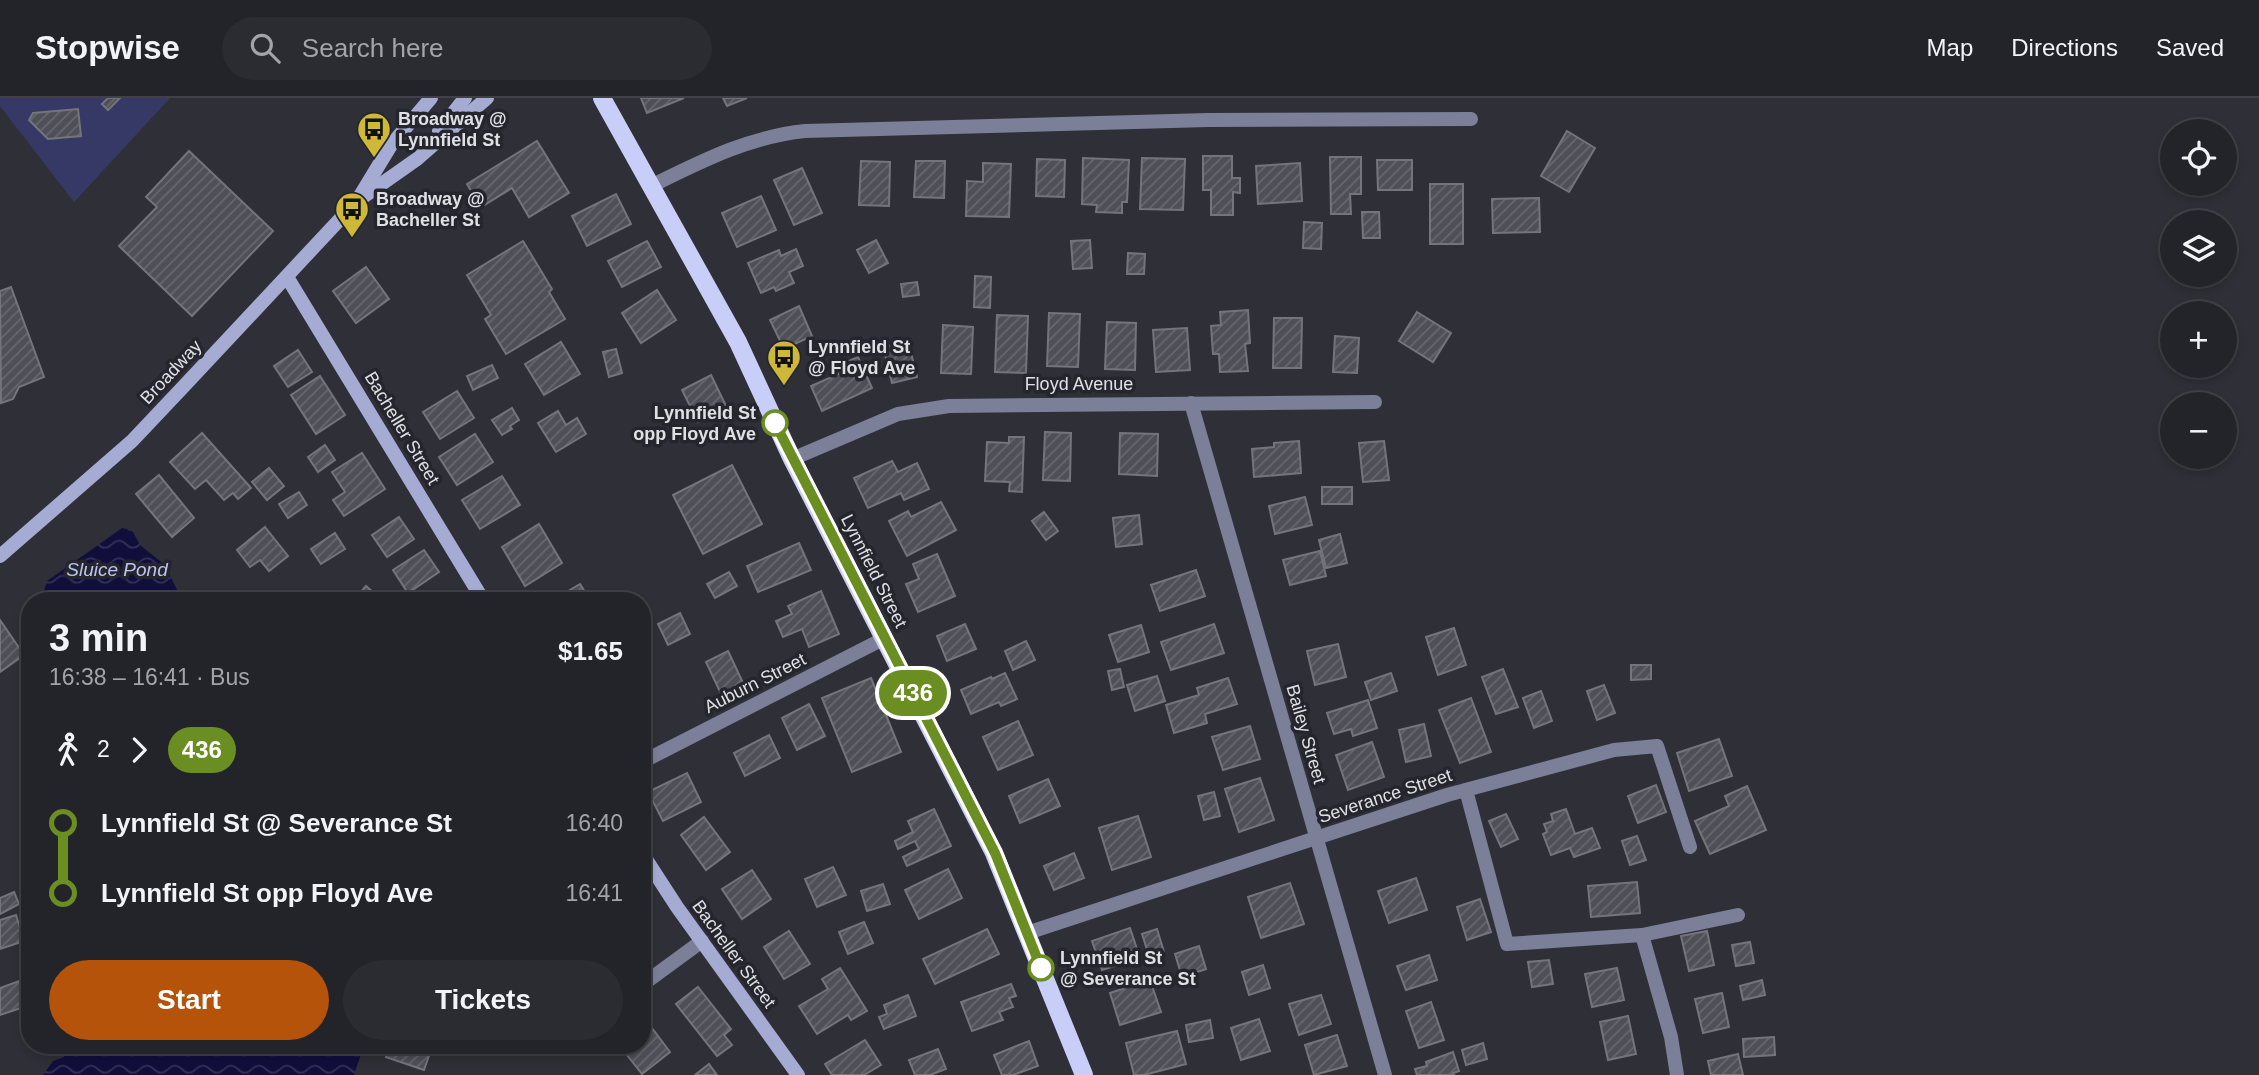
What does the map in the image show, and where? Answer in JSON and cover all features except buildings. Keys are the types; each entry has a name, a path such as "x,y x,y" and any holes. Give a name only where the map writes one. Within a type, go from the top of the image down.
{"main road":[{"name":"Broadway","path":"0,556 132,441 287,277 357,201 391,145 431,98"},
{"name":"Broadway","path":"417,159 466,98"},
{"name":"Broadway","path":"357,201 417,159 487,98"},
{"name":"Lynnfield Street","path":"602,98 738,342 792,460 995,853 1084,1075"},
{"name":"Bacheller Street","path":"287,277 477,592"},
{"name":"Bacheller Street","path":"651,866 798,1075"}],"street":[{"path":"651,186 713,155 762,137 805,131 1208,120 1471,119"},
{"name":"Floyd Avenue","path":"792,460 898,414 922,409 990,404 1376,402"},
{"name":"Bailey Street","path":"1191,403 1385,1075"},
{"name":"Auburn Street","path":"651,757 885,638"},
{"name":"Severance Street","path":"1027,933 1466,790 1614,750 1657,746 1690,847"},
{"path":"1466,790 1507,944 1642,935 1738,915"},
{"path":"1642,935 1671,1037 1677,1075"},
{"path":"651,979 702,942"}],"shaded area":[{"path":"0,98 170,98 74,202 0,106"}],"water":[{"name":"Sluice Pond","path":"122,528 132,530 140,545 165,565 178,592 44,592 47,581"},
{"path":"66,1054 361,1054 354,1075 43,1075 53,1061"}],"bus line":[{"name":"436","path":"775,423 995,853 1041,968"}],"place":[{"name":"Broadway @ Lynnfield St","path":"374,159"},
{"name":"Broadway @ Bacheller St","path":"352,239"},
{"name":"Lynnfield St @ Floyd Ave","path":"784,387"},
{"name":"Lynnfield St opp Floyd Ave","path":"775,423"},
{"name":"Lynnfield St @ Severance St","path":"1041,968"}]}
